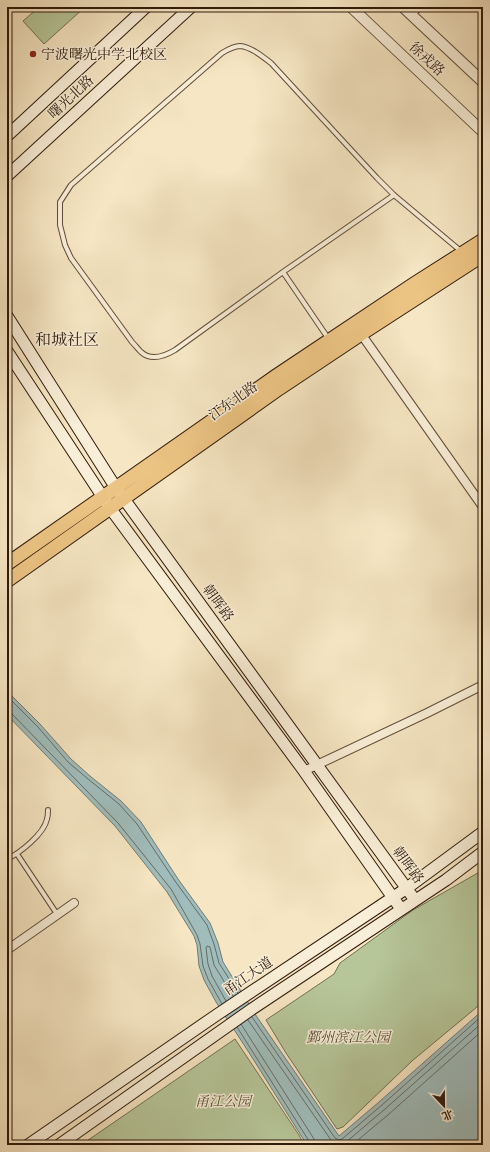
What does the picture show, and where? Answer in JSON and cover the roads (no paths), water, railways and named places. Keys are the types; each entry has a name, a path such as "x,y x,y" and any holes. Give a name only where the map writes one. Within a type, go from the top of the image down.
{"main road":[{"name":"曙光北路","path":"7,136 146,7"},
{"name":"曙光北路","path":"7,176 191,7"},
{"name":"江东北路","path":"7,581 280,388 414,284 483,240"},
{"name":"江东北路","path":"7,564 276,376 330,341 357,329 483,255"},
{"name":"朝晖路","path":"7,316 116,488 415,900"},
{"path":"7,351 102,497 304,771 401,909"},
{"name":"甬江大道","path":"28,1145 218,1014 407,888 483,832"},
{"path":"58,1145 252,1009 446,880 483,852"}],"street":[{"name":"徐戎路","path":"351,7 483,132"},
{"name":"徐戎路","path":"403,7 414,11 483,82"},
{"path":"357,329 483,507"},
{"path":"304,771 483,685"},
{"path":"7,950 74,903"}],"lane":[{"path":"394,195 167,355 154,357 142,353 132,342 71,258 64,245 60,225 60,202 71,185 222,53 239,46 260,54 271,63 394,195 463,253"},
{"path":"283,272 330,341"},
{"path":"7,859 17,854 42,830 47,819 48,810"},
{"path":"17,854 57,914"}],"water":[{"path":"7,691 40,724 71,759 121,801 141,822 178,879 210,923 218,943 223,962 257,1017 339,1136 483,1010 483,1145 307,1145 216,1002 204,980 199,966 197,945 194,936 167,892 115,826 7,715"}],"place":[{"name":"宁波曙光中学北校区","path":"33,54"}],"district":[{"name":"和城社区","path":"67,340"}],"park label":[{"name":"鄞州滨江公园","path":"348,1037"},
{"name":"甬江公园","path":"223,1101"}]}
